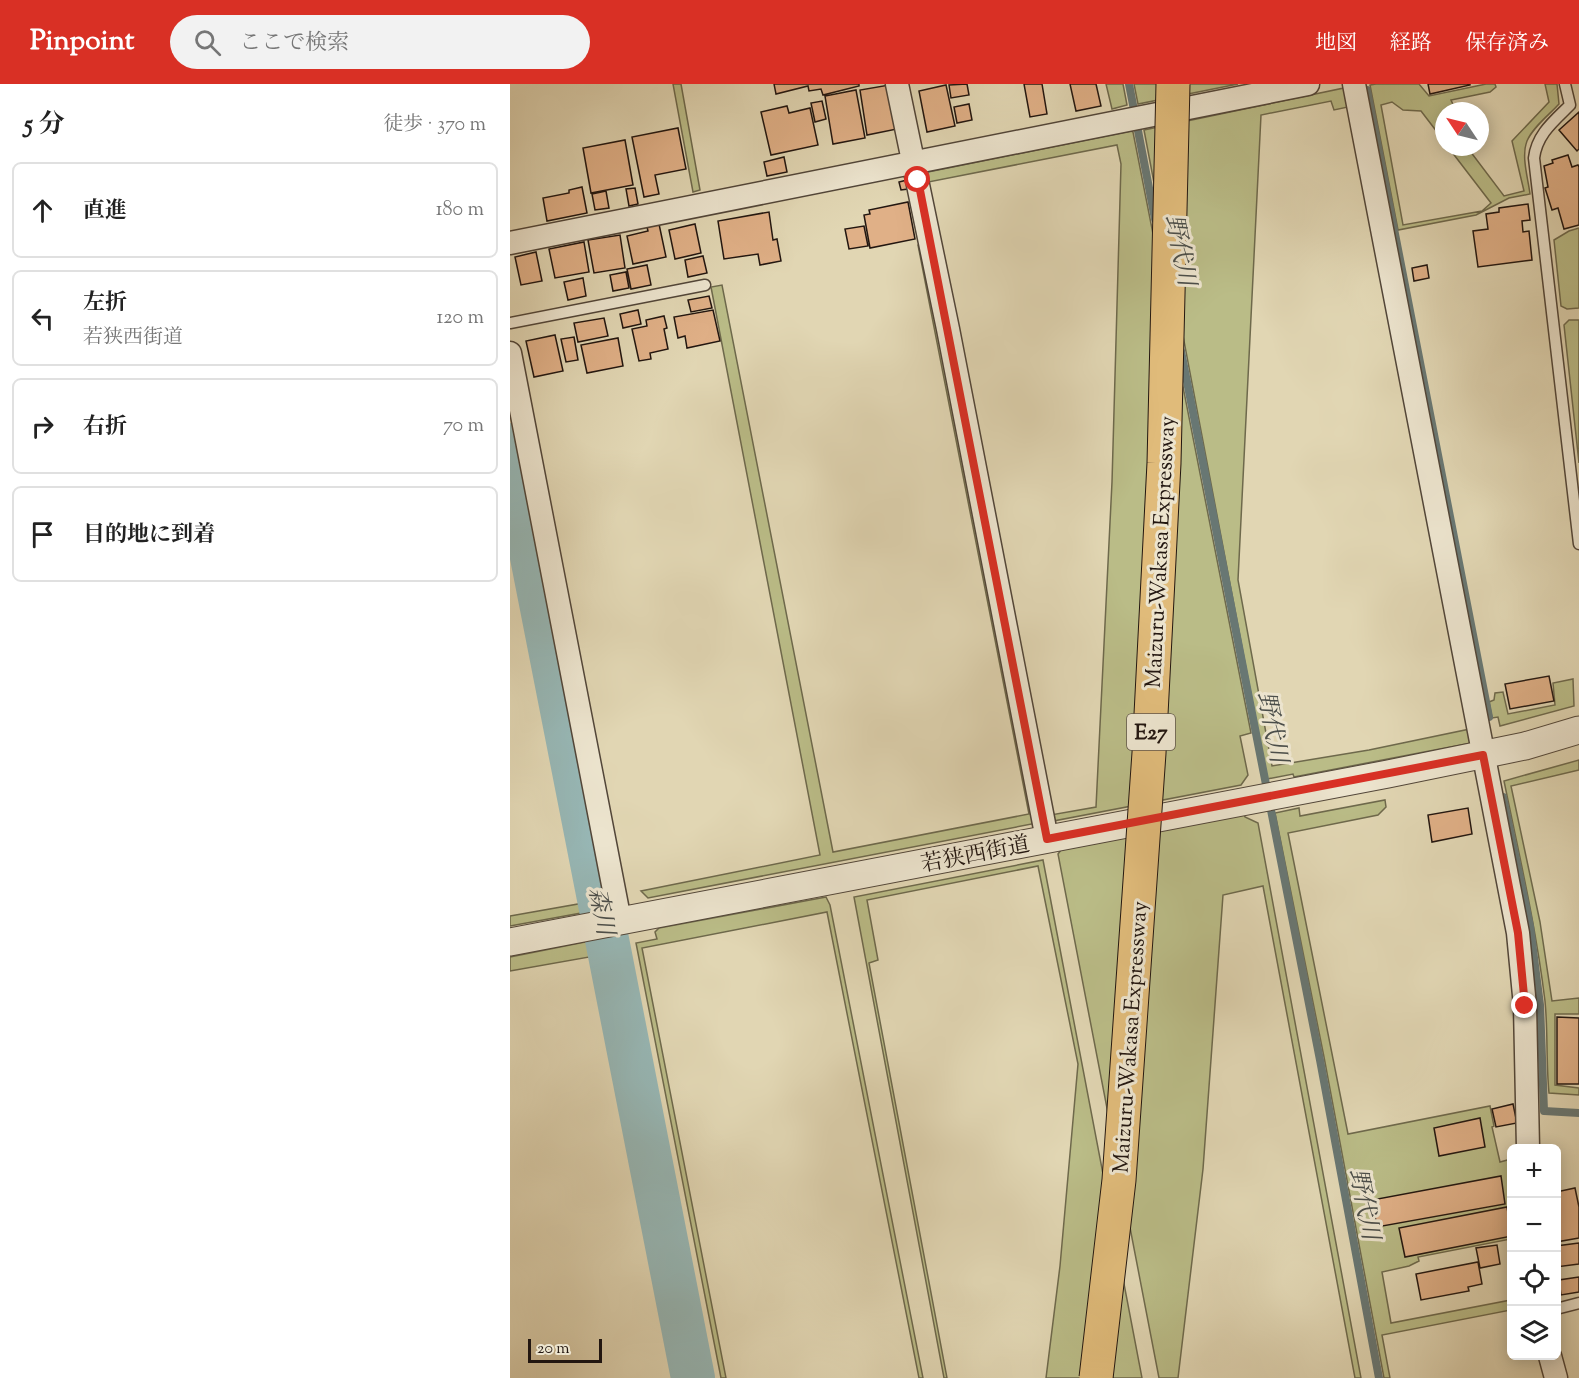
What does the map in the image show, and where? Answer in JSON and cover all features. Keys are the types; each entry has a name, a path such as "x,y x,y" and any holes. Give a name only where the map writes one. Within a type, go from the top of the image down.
{"highway":[{"name":"Maizuru-Wakasa Expressway","path":"1096,1378 1119,1180 1149,753 1164,464 1173,84"}],"street":[{"path":"897,84 948,329 1047,839"},
{"path":"510,243 1308,84"},
{"path":"1354,84 1512,897 1521,956 1525,1006 1528,1144"},
{"path":"510,353 513,384 608,923"},
{"name":"若狭西街道","path":"510,942 1483,755 1579,730"},
{"path":"1551,1360 1556,1378"}],"lane":[{"path":"1565,84 1570,105 1540,136 1535,146 1534,158 1579,544"},
{"path":"510,323 705,285"},
{"path":"1561,1308 1579,1303"}],"green space":[{"path":"673,84 681,84 700,190 693,192"},
{"path":"1106,84 1123,84 1127,105 1112,109"},
{"path":"1134,84 1238,84 1138,104"},
{"path":"1419,84 1429,96 1486,84 1495,84 1496,87 1490,92 1451,100 1452,102 1435,102 1435,129 1421,111 1403,110 1392,102 1381,105 1403,225 1482,211 1491,203 1455,156 1474,156 1504,196 1524,191 1512,141 1549,102 1545,84 1557,84 1559,104 1533,131 1525,147 1530,194 1509,198 1476,215 1398,230 1370,85"},
{"path":"1344,88 1348,107 1334,110 1331,101 1261,115 1238,580 1272,766 1369,750 1470,729 1471,743 1294,777 1293,774 1267,779 1144,130"},
{"path":"1133,132 1251,733 1240,736 1248,775 1241,785 1048,822 923,173","holes":["1117,145 1121,164 1112,482 1096,807 1051,815 928,182"]},
{"path":"1579,228 1579,308 1567,309 1561,306 1554,240"},
{"path":"921,243 1037,823 648,898 641,891 820,855 711,287 722,285 833,852 1029,814 918,245"},
{"path":"1569,320 1579,320 1579,463 1564,325"},
{"path":"510,470 594,904 592,911 510,926 510,916 589,902 589,890 510,487"},
{"path":"1573,679 1574,706 1500,726 1498,717 1492,718 1489,702 1494,700 1495,693 1503,692 1508,714 1555,705 1553,683"},
{"path":"1579,760 1579,770 1511,786 1540,922 1552,1001 1579,998 1579,1014 1555,1014 1555,1085 1579,1088 1579,1095 1549,1093 1546,1012 1541,973 1504,781"},
{"path":"1385,800 1386,807 1378,815 1288,833 1348,1134 1490,1106 1500,1162 1507,1160 1507,1240 1418,1257 1419,1261 1409,1266 1382,1272 1391,1323 1507,1301 1507,1311 1382,1335 1390,1378 1384,1378 1324,1057 1275,813 1299,808 1300,816"},
{"path":"1244,814 1245,817 1258,823 1361,1378 1355,1378 1263,886 1223,895 1203,1169 1178,1378 1159,1378 1058,854 1061,850"},
{"path":"1043,860 1142,1378 1046,1378 1060,1266 1078,1064 1038,866 867,900 878,960 869,963 947,1378 944,1378 854,897"},
{"path":"826,897 830,905 923,1378 919,1378 827,912 642,948 726,1378 721,1378 636,943 657,939 655,932 659,928"},
{"path":"595,940 605,960 687,1378 683,1378 600,955 510,971 510,957"}],"building":[{"path":"774,84 859,84 859,86 823,95 821,89 809,91 808,86 776,94"},
{"path":"967,84 969,95 951,98 949,85"},
{"path":"1024,84 1042,84 1047,114 1030,117"},
{"path":"1070,84 1096,84 1101,106 1076,111"},
{"path":"1428,84 1470,84 1470,85 1430,94"},
{"path":"889,85 897,129 867,135 860,90"},
{"path":"946,85 955,126 927,132 919,91"},
{"path":"856,90 865,138 833,144 825,96"},
{"path":"822,101 826,119 815,122 811,103"},
{"path":"969,104 972,120 957,123 954,107"},
{"path":"787,106 789,113 810,108 818,145 771,155 761,112"},
{"path":"1579,112 1579,149 1577,151 1559,130"},
{"path":"678,128 686,169 655,175 659,194 644,197 632,137"},
{"path":"625,140 633,185 591,193 583,148"},
{"path":"1568,155 1572,167 1578,165 1579,167 1579,225 1564,229 1558,208 1552,210 1545,188 1548,187 1544,166 1553,163 1552,160"},
{"path":"784,157 787,172 767,176 764,162"},
{"path":"907,180 908,189 901,190 899,182"},
{"path":"582,187 587,213 547,221 543,198 569,193 569,190"},
{"path":"635,188 638,204 629,206 626,189"},
{"path":"606,191 609,208 595,210 592,194"},
{"path":"908,202 915,239 870,248 864,215 870,214 869,210"},
{"path":"1528,204 1530,220 1522,221 1523,232 1529,231 1532,260 1478,267 1473,231 1488,229 1486,214 1499,212 1499,208"},
{"path":"769,212 773,240 777,239 781,261 760,265 758,254 724,259 718,221"},
{"path":"659,224 666,257 633,264 627,236 648,231 647,227"},
{"path":"695,224 701,253 675,259 669,230"},
{"path":"864,226 868,246 849,249 845,229"},
{"path":"620,235 625,268 594,273 588,240"},
{"path":"584,242 589,272 555,278 549,249"},
{"path":"536,252 542,281 521,285 515,257"},
{"path":"703,256 707,273 688,277 685,260"},
{"path":"647,265 651,285 631,289 627,269"},
{"path":"1427,265 1429,278 1414,281 1412,268"},
{"path":"626,272 629,288 613,291 610,275"},
{"path":"583,278 586,296 568,300 564,282"},
{"path":"709,296 712,308 691,312 688,300"},
{"path":"638,310 641,324 623,328 620,314"},
{"path":"713,310 720,341 687,348 685,336 678,338 674,317"},
{"path":"664,316 668,349 650,353 651,359 639,361 632,329 647,326 646,320"},
{"path":"604,318 608,336 578,342 574,323"},
{"path":"555,335 563,371 534,377 526,341"},
{"path":"574,337 578,360 566,362 561,339"},
{"path":"618,338 623,366 587,373 581,345"},
{"path":"1549,676 1554,701 1510,709 1505,684"},
{"path":"1468,808 1472,834 1432,842 1428,815"},
{"path":"1557,1017 1579,1018 1579,1084 1557,1084"},
{"path":"1513,1104 1517,1123 1496,1127 1492,1109"},
{"path":"1480,1118 1485,1147 1439,1156 1434,1128"},
{"path":"1501,1176 1505,1204 1377,1227 1372,1200"},
{"path":"1575,1188 1579,1207 1579,1238 1561,1241 1561,1191"},
{"path":"1507,1207 1507,1237 1405,1257 1399,1228"},
{"path":"1579,1243 1579,1264 1561,1266 1561,1245"},
{"path":"1497,1245 1500,1264 1480,1268 1476,1248"},
{"path":"1478,1262 1482,1284 1468,1287 1469,1291 1421,1300 1416,1274"},
{"path":"1579,1277 1579,1292 1561,1295 1561,1280"}],"waterway":[{"name":"野代川","path":"1129,84 1155,219"},
{"name":"野代川","path":"1367,90 1489,717"},
{"name":"野代川","path":"1181,351 1320,1060 1379,1378"},
{"name":"森川","path":"510,445 693,1378"},
{"name":"野代川","path":"1503,797 1530,926 1540,1005 1544,1111 1579,1113"}],"route":[{"path":"918,180 1047,839 1483,755 1512,897 1525,1006"}]}
